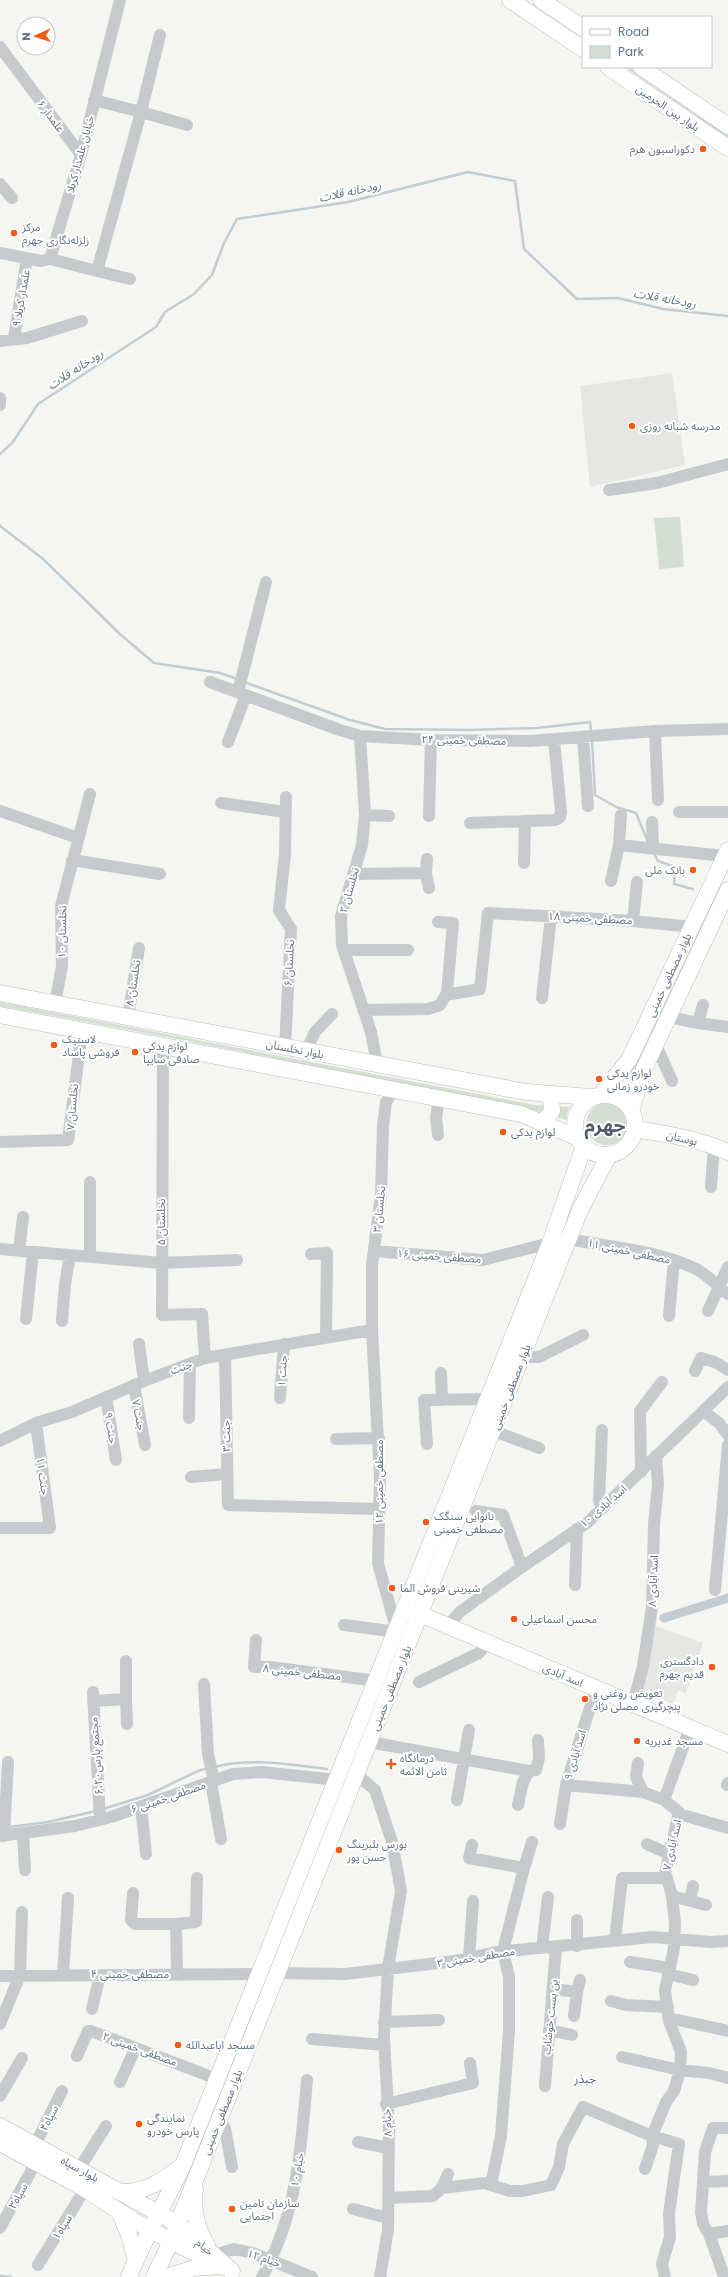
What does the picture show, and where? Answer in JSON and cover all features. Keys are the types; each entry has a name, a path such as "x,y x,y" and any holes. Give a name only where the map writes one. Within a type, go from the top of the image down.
{"main road":[{"path":"510,0 578,45 582,31"},
{"path":"541,0 582,27"},
{"name":"بلوار بین الحرمین","path":"609,68 728,148"},
{"name":"بلوار بین الحرمین","path":"642,68 728,126"},
{"name":"بلوار مصطفی خمینی","path":"596,1096 629,1060 727,853"},
{"name":"بلوار مصطفی خمینی","path":"632,1110 644,1069 728,890"},
{"name":"بلوار نخلستان","path":"0,993 526,1092 596,1096"},
{"name":"بلوار نخلستان","path":"0,1015 521,1114 581,1142"},
{"path":"540,1122 545,1120 552,1111 551,1099 548,1094"},
{"path":"596,1096 619,1097 632,1110 635,1129 632,1138 626,1146 609,1155 600,1154 581,1142 575,1129 577,1115 584,1103 596,1096"},
{"name":"بوستان","path":"635,1129 673,1135 721,1149"},
{"name":"بلوار مصطفی خمینی","path":"129,2277 150,2229 160,2213 183,2165 260,1974 356,1774 369,1742 469,1447 550,1243 581,1142"},
{"name":"بلوار مصطفی خمینی","path":"154,2277 178,2224 277,1973 337,1780 396,1632 413,1612 494,1431 580,1210 609,1155"},
{"path":"469,1447 484,1453"},
{"name":"اسد آبادی","path":"413,1612 728,1744"},
{"name":"بلوار سپاه","path":"0,2126 160,2213"},
{"name":"بلوار سپاه","path":"0,2143 85,2189 123,2214 150,2229"},
{"path":"136,2260 123,2214 129,2196 149,2188 183,2165"},
{"path":"168,2277 217,2260 203,2239 195,2212 194,2197 197,2174"},
{"name":"خیام","path":"160,2213 178,2224 217,2260"},
{"name":"خیام","path":"150,2229 171,2241 217,2260"}],"street":[{"name":"خیابان علمدار کربلا","path":"50,259 81,155 120,0"},
{"path":"97,271 141,112 160,35"},
{"name":"علمدار ۶","path":"0,47 81,155"},
{"path":"94,100 187,125"},
{"path":"0,184 12,198"},
{"path":"0,253 42,261 50,259 130,279"},
{"name":"علمدار کربلا ۹","path":"14,338 28,258"},
{"path":"0,341 14,338 27,338 82,321"},
{"path":"0,398 0,404"},
{"path":"609,490 657,483 728,464"},
{"path":"228,742 242,693 266,582"},
{"name":"مصطفی خمینی ۲۴","path":"210,682 360,736 431,740 530,741 655,731 728,729"},
{"path":"655,731 658,800"},
{"name":"نخلستان ۲","path":"360,736 365,815 362,845 341,916 344,950 371,1032 377,1064"},
{"path":"583,737 588,806"},
{"path":"429,816 431,740"},
{"path":"470,822 555,820 560,817 561,812 554,740"},
{"name":"نخلستان ۱۰","path":"55,1004 62,966 62,906 72,860 90,794"},
{"name":"نخلستان ۶","path":"285,1047 290,929 278,910 285,854 286,797"},
{"path":"221,803 285,812"},
{"path":"679,812 728,812"},
{"path":"1,814 78,838"},
{"path":"365,815 389,816"},
{"path":"611,881 619,844 621,815"},
{"path":"524,863 525,821"},
{"path":"652,822 653,848"},
{"path":"619,844 727,853"},
{"path":"427,859 426,873 429,888"},
{"path":"72,860 160,874"},
{"path":"353,874 426,873"},
{"path":"633,921 637,882"},
{"name":"مصطفی خمینی ۱۸","path":"446,995 480,989 488,913 633,921 692,927"},
{"path":"542,998 551,916"},
{"path":"363,1010 428,1009 440,1005 446,995 453,923 438,922"},
{"name":"نخلستان ۸","path":"128,1017 139,948"},
{"path":"344,950 408,950"},
{"path":"698,1023 703,1005"},
{"path":"306,1051 315,1032 332,1014"},
{"path":"669,1017 728,1027"},
{"name":"نخلستان ۷","path":"0,1142 68,1140 82,1031"},
{"path":"656,1045 672,1081"},
{"name":"نخلستان ۵","path":"162,1046 162,1314 202,1314 205,1358"},
{"name":"نخلستان ۳","path":"372,1330 374,1251 381,1196 386,1102 394,1090"},
{"path":"438,1135 436,1117 439,1099"},
{"path":"711,1187 721,1149"},
{"path":"90,1182 90,1257"},
{"path":"19,1251 23,1217"},
{"name":"مصطفی خمینی ۱۱","path":"569,1239 656,1255 674,1260 696,1268 724,1291"},
{"name":"مصطفی خمینی ۱۶","path":"374,1251 483,1260 550,1243"},
{"path":"0,1249 161,1263 237,1260"},
{"path":"26,1319 33,1252"},
{"path":"311,1254 327,1254 326,1337"},
{"path":"62,1321 65,1284 70,1255"},
{"path":"668,1316 674,1260"},
{"path":"708,1312 724,1291 728,1267"},
{"name":"جنت","path":"0,1441 36,1423 72,1412 139,1383 205,1358 372,1330"},
{"name":"مصطفی خمینی ۱۲","path":"372,1330 379,1438 378,1563 396,1632"},
{"path":"522,1357 539,1357 582,1334"},
{"name":"جنت ۷","path":"139,1344 139,1383 145,1444"},
{"name":"جنت ۱","path":"280,1398 284,1344"},
{"name":"جنت ۳","path":"225,1354 228,1505 379,1509"},
{"path":"695,1371 701,1358 715,1362 728,1370"},
{"path":"189,1418 190,1364"},
{"path":"441,1373 442,1400"},
{"path":"641,1472 640,1411 662,1382"},
{"name":"اسد آبادی ۱۰","path":"447,1626 461,1612 577,1529 603,1508 703,1411 726,1392"},
{"name":"جنت ۹","path":"106,1397 116,1460"},
{"path":"427,1444 424,1400 488,1399"},
{"path":"703,1411 719,1423 728,1436"},
{"name":"جنت ۱۱","path":"0,1528 50,1528 36,1423"},
{"path":"602,1430 599,1501 603,1508"},
{"path":"494,1431 539,1448"},
{"path":"336,1439 379,1438"},
{"path":"715,1590 728,1445"},
{"name":"اسد آبادی ۸","path":"633,1704 643,1666 652,1607 654,1524 658,1484 656,1456"},
{"path":"191,1477 227,1474"},
{"path":"476,1511 503,1515 522,1567"},
{"path":"575,1585 577,1529"},
{"path":"344,1625 396,1632"},
{"name":"مصطفی خمینی ۸","path":"256,1640 254,1667 270,1667 377,1681"},
{"path":"419,1682 479,1653 487,1643"},
{"path":"126,1661 127,1724"},
{"path":"204,1684 208,1754 221,1839"},
{"name":"اسد آبادی ۹","path":"560,1824 566,1785 596,1688"},
{"name":"۶،مجتمع پارس۲۰","path":"100,1820 93,1697 126,1699"},
{"path":"664,1800 690,1728"},
{"path":"457,1800 469,1730"},
{"path":"369,1742 529,1771 536,1770 540,1758 538,1740"},
{"path":"2,1836 8,1762"},
{"path":"638,1763 636,1776 643,1792"},
{"path":"518,1805 523,1782 529,1771"},
{"name":"مصطفی خمینی ۶","path":"2,1836 75,1826 100,1820 233,1774 262,1772 337,1780"},
{"name":"خیام ۸","path":"356,1774 375,1790 392,1842 401,1891 388,1968 384,2022 388,2148 388,2236 380,2277"},
{"name":"اسد آبادی ۷","path":"566,1785 643,1792 664,1800 679,1812 678,1826 669,1854 664,1878"},
{"path":"141,1806 146,1854"},
{"path":"679,1814 728,1828"},
{"path":"23,1834 25,1870"},
{"path":"491,2185 502,2136 510,2031 509,1977 503,1951 532,1842"},
{"path":"647,1844 669,1854"},
{"path":"472,1845 469,1858 524,1868"},
{"path":"133,1893 131,1920 135,1924 176,1924 196,1922 197,1878"},
{"path":"615,1940 622,1878 668,1878 676,1922 665,1990 668,2012 681,2052 680,2070 674,2091 666,2102 652,2136 653,2145 645,2169"},
{"path":"690,1900 693,1886"},
{"path":"672,1896 706,1905"},
{"path":"542,1948 548,1897"},
{"path":"63,1975 68,1898"},
{"path":"469,1958 473,1901"},
{"path":"0,2024 20,1975 22,1912"},
{"path":"577,1920 577,1946"},
{"path":"176,1924 177,1974"},
{"name":"مصطفی خمینی ۳","path":"277,1973 345,1974 469,1958 503,1951 577,1946 615,1940 653,1937 710,1942 728,1941"},
{"name":"بن بست خوشاب","path":"545,2086 556,1947"},
{"path":"630,1962 669,1971 693,1980"},
{"name":"مصطفی خمینی ۴","path":"0,1976 260,1974"},
{"path":"92,2009 100,1975"},
{"path":"574,2016 580,1980"},
{"path":"553,1989 577,1992"},
{"path":"611,2001 668,2012 728,2031"},
{"path":"384,2022 439,2020"},
{"path":"549,2030 572,2035"},
{"name":"مصطفی خمینی ۲","path":"77,2056 88,2031 187,2067 217,2080"},
{"path":"312,2039 384,2045"},
{"path":"120,2082 135,2049"},
{"path":"622,2057 680,2070 728,2078"},
{"path":"0,2096 22,2058"},
{"path":"386,2104 473,2082 470,2063"},
{"name":"خیام ۱۰","path":"262,2277 276,2252 291,2202 301,2153 307,2080"},
{"name":"سپاه۴","path":"35,2145 62,2091"},
{"path":"442,2188 485,2183 510,2191 523,2192 551,2185 558,2167 563,2144 583,2107 652,2136 679,2144 669,2213 670,2237 662,2264 665,2277"},
{"path":"218,2120 225,2128 232,2167"},
{"path":"79,2169 106,2126"},
{"path":"724,2276 709,2234 703,2224 701,2212 705,2152 713,2128 728,2128"},
{"path":"358,2142 388,2148"},
{"name":"سپاه۳","path":"0,2228 36,2162"},
{"path":"388,2198 433,2196 442,2188 448,2174"},
{"path":"703,2182 728,2181"},
{"name":"سپاه۱","path":"38,2265 85,2189"},
{"path":"353,2208 388,2218"},
{"path":"709,2234 728,2231"},
{"name":"خیام ۱۲","path":"217,2260 234,2249 265,2257 312,2277"}],"shaded area":[{"name":"مدرسه شبانه روزی","path":"672,373 685,465 590,487 580,386"},
{"path":"653,1625 703,1643 686,1693 678,1690 673,1704 639,1691"}],"green space":[{"path":"626,68 635,68 728,129 728,138"},
{"path":"680,517 684,567 659,569 654,518"},
{"path":"728,859 728,869 632,1080 624,1077"},
{"path":"0,1002 535,1105 569,1107 566,1120 534,1110 172,1038 0,1006"},
{"path":"603,1103 611,1103 619,1106 625,1112 628,1124 625,1136 619,1142 611,1145 603,1145 595,1142 589,1136 586,1128 586,1120 589,1112 595,1106"}],"waterway":[{"name":"رودخانه قلات","path":"0,454 13,442 38,404 156,327 165,312 194,294 212,275 224,243 237,219 348,202 468,172 515,181 524,249 577,299 618,298 663,309 728,316"},
{"path":"0,526 42,558 120,634 154,663 220,673 237,679"},
{"path":"244,682 350,720 385,729 470,730 537,728 590,722 591,733"},
{"path":"592,740 595,795 616,807 636,813 648,842"},
{"path":"654,853 658,861 675,867 674,884 693,889"},
{"path":"664,1618 728,1598"},
{"path":"214,1767 228,1764 257,1762 327,1769"},
{"path":"103,1809 148,1795 198,1771 208,1768"},
{"path":"9,1827 48,1822 96,1811"},
{"path":"0,2276 11,2277"}],"place":[{"name":"دکوراسیون هرم","path":"703,149"},
{"name":"مرکز زلزله‌نگاری جهرم","path":"14,233"},
{"name":"مدرسه شبانه روزی","path":"632,426"},
{"name":"بانک ملی","path":"693,870"},
{"name":"لاستیک فروشی پاساد","path":"54,1045"},
{"name":"لوازم یدکی صادقی سایپا","path":"135,1052"},
{"name":"لوازم یدکی خودرو زمانی","path":"599,1079"},
{"name":"لوازم یدکی","path":"503,1132"},
{"name":"نانوایی سنگک مصطفی خمینی","path":"426,1522"},
{"name":"شیرینی فروش آلما","path":"392,1588"},
{"name":"محسن اسماعیلی","path":"514,1619"},
{"name":"دادگستری قدیم جهرم","path":"712,1667"},
{"name":"تعویض روغنی و پنچرگیری مصلی نژاد","path":"585,1699"},
{"name":"مسجد غدیریه","path":"637,1741"},
{"name":"درمانگاه ثامن الائمه","path":"391,1764"},
{"name":"بورس بلبرینگ حسن پور","path":"339,1850"},
{"name":"مسجد اباعبدالله","path":"178,2045"},
{"name":"نمایندگی پارس خودرو","path":"139,2124"},
{"name":"سازمان تامین اجتمایی","path":"232,2209"}],"district":[{"name":"جهرم","path":"605,1125"},
{"name":"جبذر","path":"585,2078"}]}
